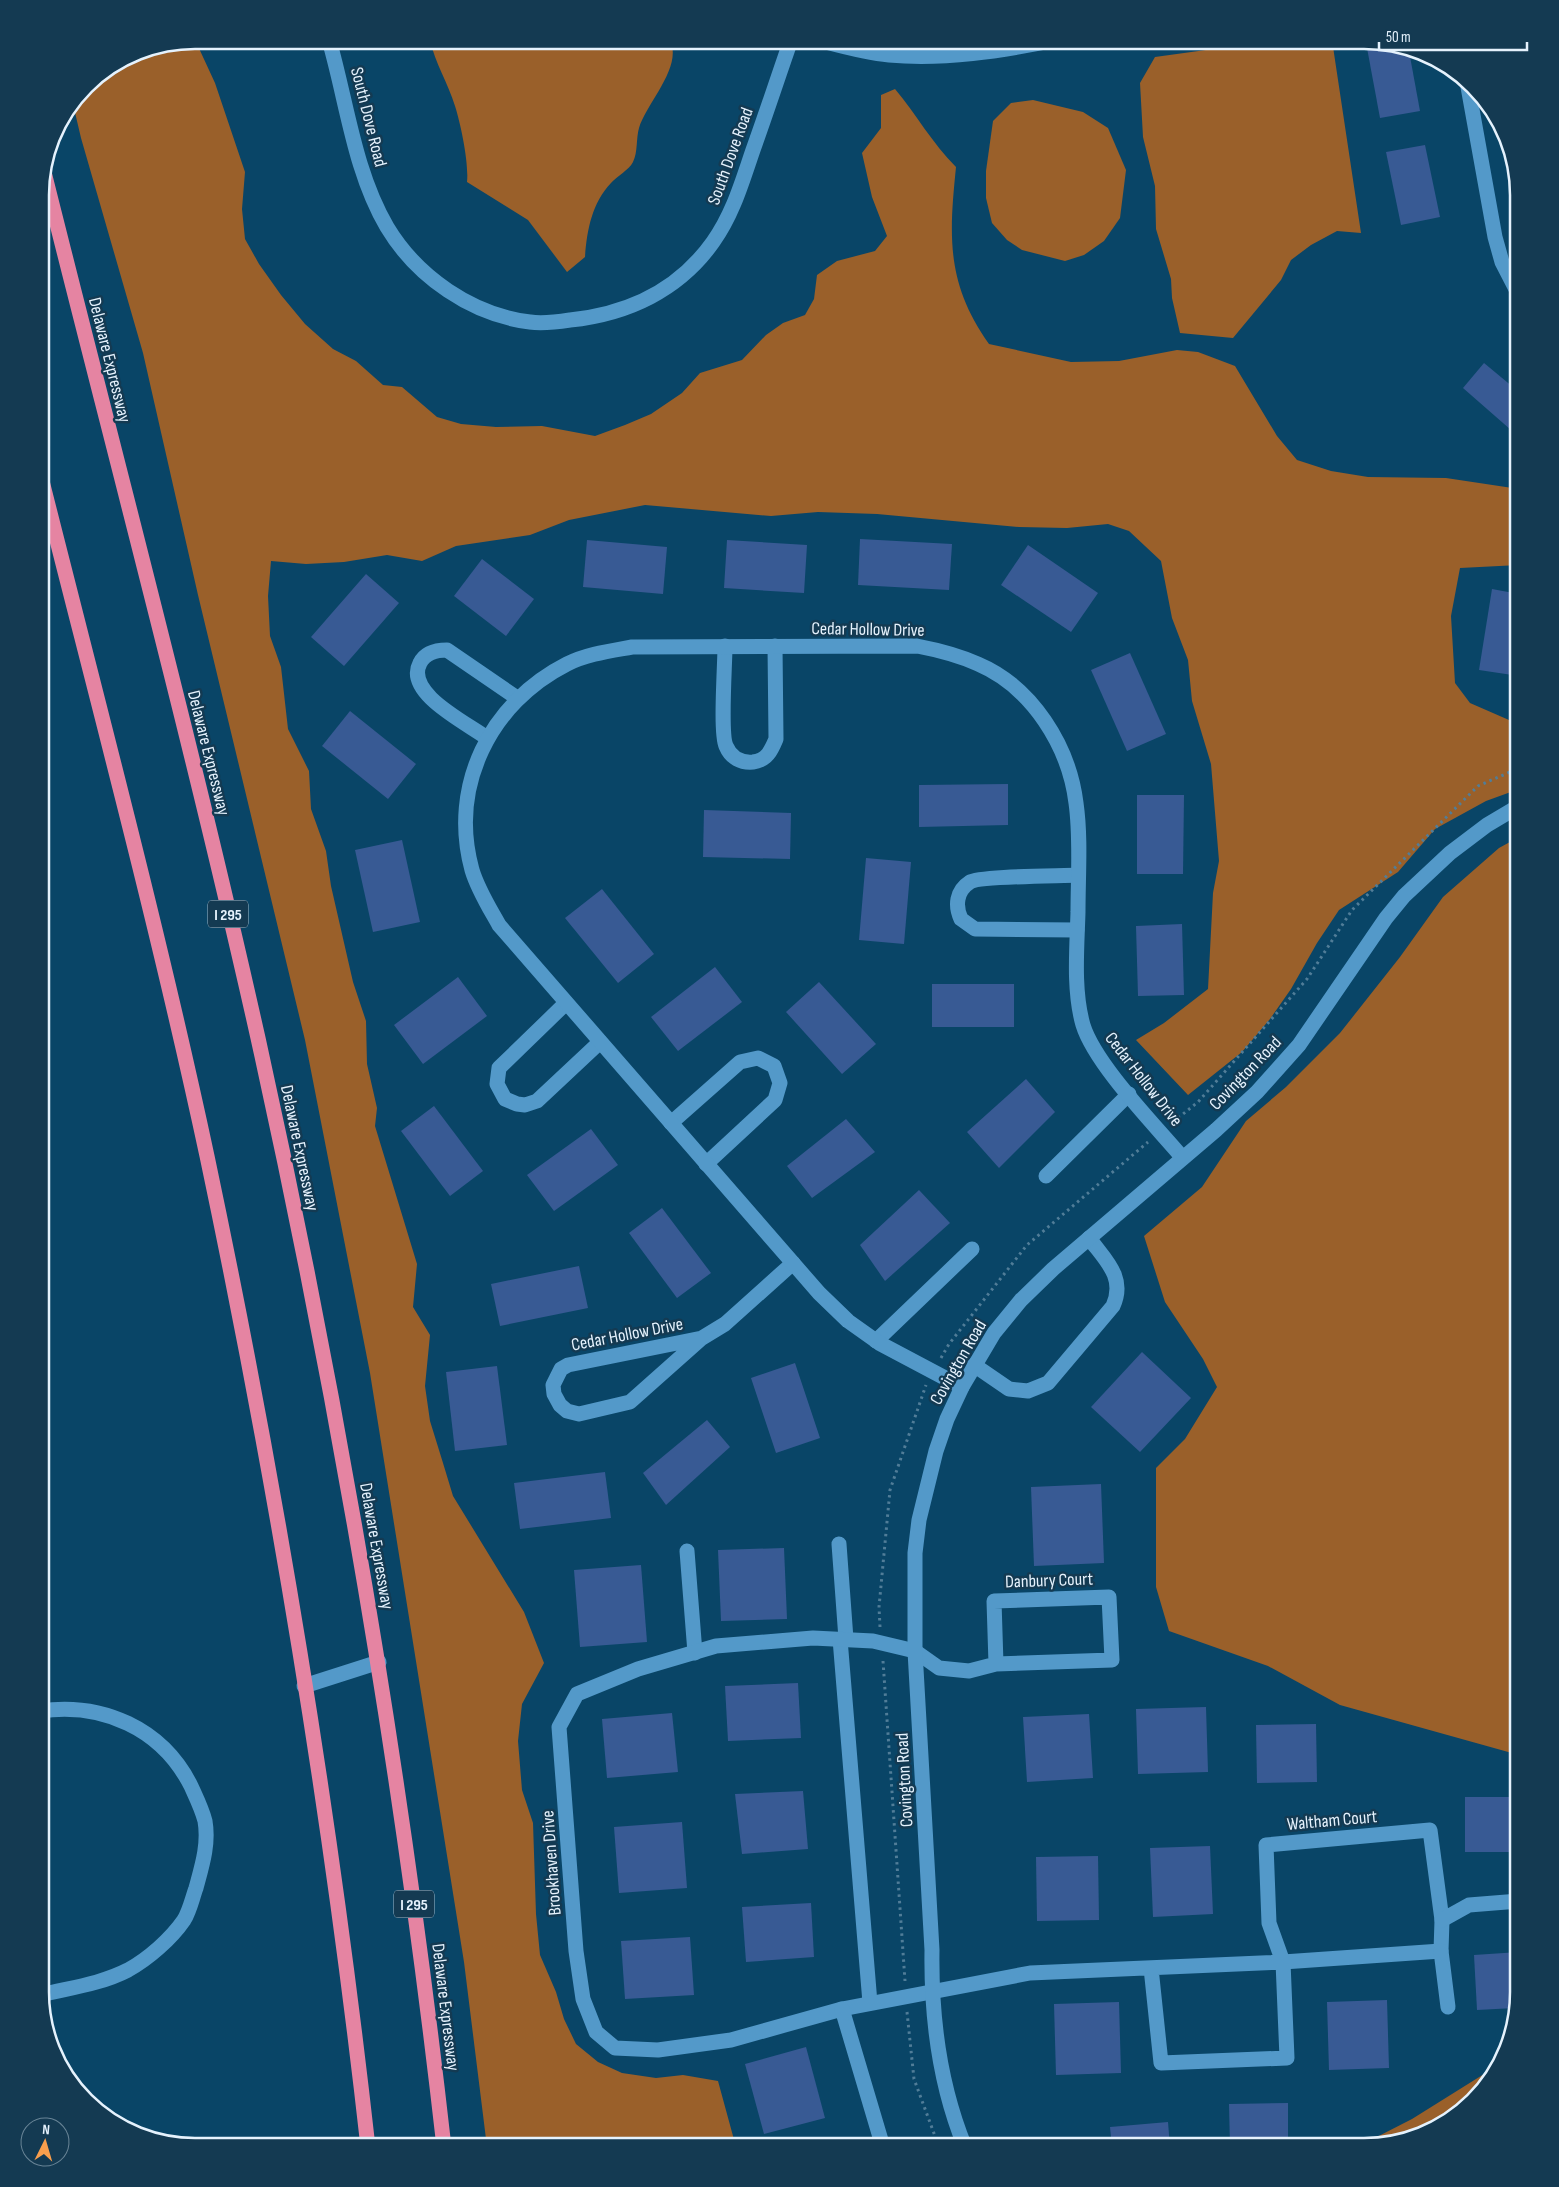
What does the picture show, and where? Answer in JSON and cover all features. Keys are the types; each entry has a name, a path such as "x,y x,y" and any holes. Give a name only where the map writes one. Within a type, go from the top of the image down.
{"highway":[{"name":"Delaware Expressway","path":"49,192 187,743 257,1036 291,1195 337,1429 379,1662 428,2007 443,2138"},
{"path":"49,509 137,858 207,1158 251,1381 304,1686 330,1850 367,2138"}],"street":[{"name":"South Dove Road","path":"331,49 362,170 376,208 388,229 407,255 428,276 448,292 475,306 530,322 550,323 590,318 624,310 650,299 675,282 697,262 713,242 732,212 788,49"},
{"path":"859,49 887,55 918,57 961,55 999,49"},
{"path":"1469,95 1495,237 1502,262 1510,278"},
{"path":"725,646 725,745 737,760 746,763 760,761 771,752 776,739 775,646"},
{"name":"Cedar Hollow Drive","path":"962,1386 876,1341 848,1321 793,1264 499,925 482,895 473,872 466,834 467,807 475,768 487,738 503,714 517,698 537,681 568,663 594,654 632,647 917,646 955,654 980,664 1004,679 1038,712 1060,749 1076,804 1078,995 1083,1025 1090,1042 1104,1064 1182,1157"},
{"path":"487,738 425,694 418,683 417,674 420,662 430,653 446,650 517,698"},
{"name":"Covington Road","path":"962,2138 946,2085 932,1991 932,1950 915,1652 915,1553 920,1520 936,1450 947,1419 974,1365 994,1333 1021,1300 1089,1238 1257,1092 1299,1045 1386,918 1404,896 1450,853 1487,825 1510,811"},
{"path":"1077,930 976,929 961,919 956,903 960,890 970,881 1078,875"},
{"path":"566,1002 499,1068 497,1084 505,1098 517,1104 537,1101 600,1042"},
{"path":"672,1123 740,1062 758,1058 774,1066 780,1083 775,1100 706,1164"},
{"path":"1046,1176 1129,1094"},
{"path":"974,1365 1009,1389 1028,1391 1048,1383 1114,1306 1119,1293 1116,1275 1089,1238"},
{"path":"876,1341 972,1249"},
{"name":"Cedar Hollow Drive","path":"702,1338 568,1364 556,1377 554,1394 560,1405 567,1411 579,1414 630,1402 702,1338 725,1324 793,1264"},
{"path":"839,1544 843,1639 870,2003"},
{"path":"687,1551 695,1652"},
{"name":"Danbury Court","path":"915,1652 939,1668 969,1671 996,1664 1112,1660 1109,1597 994,1601 996,1664"},
{"name":"Brookhaven Drive","path":"915,1652 881,1644 873,1640 813,1638 716,1646 638,1669 577,1694 559,1727 576,1951 583,1999 596,2032 616,2048 658,2050 731,2040 842,2008 932,1991"},
{"path":"304,1686 379,1662"},
{"path":"49,1710 62,1708 104,1713 143,1730 163,1747 186,1777 200,1804 205,1822 206,1847 203,1863 184,1920 147,1957 128,1970 92,1983 49,1993"},
{"name":"Waltham Court","path":"1151,1968 1161,2063 1287,2058 1284,1962 1269,1923 1266,1845 1430,1830 1442,1920 1441,1951 1448,2007"},
{"path":"1442,1920 1469,1905 1510,1902"},
{"path":"932,1991 1030,1974 1284,1962 1441,1951"},
{"path":"842,2008 880,2138"}],"path":[{"path":"936,2138 914,2079 906,1996 879,1607 890,1490 926,1382 950,1344 1026,1244 1198,1102 1306,979 1352,910 1478,786 1510,772"}],"shaded area":[{"path":"185,49 199,49 215,83 245,172 242,209 245,239 259,264 305,324 333,349 356,361 383,385 402,387 437,417 461,424 496,427 542,426 595,436 651,414 682,393 700,373 742,360 766,335 783,323 805,315 814,299 817,275 837,261 875,251 887,236 872,197 862,153 881,128 881,95 895,89 939,148 956,167 952,216 954,259 958,280 965,300 975,322 989,344 1071,362 1119,361 1177,350 1198,352 1235,366 1277,436 1297,460 1331,471 1368,477 1446,478 1510,488 1510,565 1460,568 1451,616 1455,683 1470,703 1510,720 1510,792 1486,801 1435,829 1398,872 1339,910 1317,943 1291,989 1270,1019 1242,1052 1188,1095 1136,1040 1164,1023 1208,989 1213,893 1219,861 1211,764 1192,701 1188,660 1172,618 1161,561 1129,531 1108,524 1067,528 1019,527 877,514 818,512 771,516 645,505 569,520 530,535 456,546 422,561 387,555 344,562 306,564 271,561 268,596 270,636 281,667 288,729 309,771 311,809 326,851 331,886 353,982 366,1021 367,1064 377,1108 375,1126 417,1264 413,1307 430,1335 425,1386 430,1421 453,1496 524,1612 544,1663 522,1704 518,1741 522,1790 533,1823 536,1914 540,1955 556,1992 564,2019 576,2044 598,2062 622,2073 656,2078 683,2075 718,2081 734,2138 486,2138 464,1962 370,1373 305,1040 198,595 143,353 75,112 85,99 106,79 122,68 157,54"},
{"path":"433,49 673,49 672,61 668,73 639,128 636,154 633,162 629,168 611,183 599,199 589,227 585,257 567,272 528,220 467,182 466,155 462,133 452,98"},
{"path":"1213,49 1333,49 1361,233 1337,231 1311,245 1291,260 1281,280 1233,338 1180,333 1172,298 1171,279 1156,229 1155,186 1143,137 1140,83 1155,57"},
{"path":"1033,100 1083,112 1108,128 1126,170 1120,218 1104,241 1084,255 1065,261 1022,250 1007,240 992,223 986,198 986,171 993,121 1011,103"},
{"path":"1510,842 1510,1752 1340,1705 1268,1666 1169,1631 1156,1587 1156,1468 1185,1439 1217,1387 1203,1359 1165,1302 1144,1236 1202,1187 1246,1121 1286,1087 1340,1033 1400,957 1443,897 1499,848"},
{"path":"1485,2073 1467,2095 1437,2119 1402,2133 1376,2137 1412,2119"}],"building":[{"path":"1367,49 1393,52 1410,57 1420,111 1380,118"},
{"path":"1425,145 1440,217 1401,225 1386,152"},
{"path":"1484,363 1510,385 1510,429 1463,388"},
{"path":"860,539 952,544 949,590 858,585"},
{"path":"587,540 667,547 663,594 583,587"},
{"path":"727,540 807,545 804,593 724,588"},
{"path":"1028,545 1098,593 1071,632 1001,585"},
{"path":"482,559 534,599 506,636 454,596"},
{"path":"366,574 399,603 344,666 311,637"},
{"path":"1492,589 1510,592 1510,675 1479,670"},
{"path":"1130,653 1166,734 1127,751 1091,670"},
{"path":"350,711 416,764 388,799 322,746"},
{"path":"1008,784 1008,825 919,827 919,785"},
{"path":"1137,795 1184,795 1183,874 1137,874"},
{"path":"704,810 791,813 790,859 703,857"},
{"path":"402,840 420,922 373,932 355,850"},
{"path":"866,858 911,862 904,944 859,940"},
{"path":"602,889 654,954 618,983 565,918"},
{"path":"1182,924 1184,995 1138,996 1136,926"},
{"path":"715,967 742,1002 678,1051 651,1017"},
{"path":"458,977 487,1016 423,1064 394,1025"},
{"path":"819,982 876,1044 842,1074 786,1012"},
{"path":"932,984 1014,984 1014,1027 932,1027"},
{"path":"1026,1079 1055,1112 999,1168 967,1132"},
{"path":"434,1106 483,1171 450,1196 401,1131"},
{"path":"846,1119 875,1152 812,1198 787,1166"},
{"path":"591,1129 618,1165 554,1211 527,1175"},
{"path":"919,1190 950,1223 885,1281 860,1245"},
{"path":"662,1208 711,1273 677,1298 629,1233"},
{"path":"579,1266 588,1308 500,1326 491,1284"},
{"path":"1142,1352 1191,1398 1140,1452 1091,1407"},
{"path":"795,1363 820,1438 776,1453 751,1378"},
{"path":"497,1366 507,1445 455,1451 446,1372"},
{"path":"707,1420 730,1447 666,1505 643,1473"},
{"path":"605,1472 611,1518 520,1529 514,1483"},
{"path":"1101,1484 1104,1563 1034,1566 1031,1487"},
{"path":"784,1548 787,1619 721,1621 718,1550"},
{"path":"641,1565 647,1642 580,1647 574,1570"},
{"path":"798,1683 801,1738 728,1741 725,1686"},
{"path":"1206,1707 1208,1772 1138,1774 1136,1709"},
{"path":"672,1713 678,1772 607,1778 602,1719"},
{"path":"1089,1714 1093,1778 1027,1782 1023,1717"},
{"path":"1316,1724 1317,1782 1257,1783 1256,1725"},
{"path":"803,1791 808,1849 742,1854 735,1794"},
{"path":"1465,1797 1510,1797 1510,1852 1465,1852"},
{"path":"682,1822 687,1888 619,1893 614,1827"},
{"path":"1210,1846 1213,1914 1153,1917 1150,1848"},
{"path":"1098,1856 1099,1920 1037,1921 1036,1857"},
{"path":"811,1903 814,1957 746,1962 742,1907"},
{"path":"690,1937 694,1995 625,1999 621,1941"},
{"path":"1510,1953 1509,2008 1477,2010 1474,1955"},
{"path":"1387,2000 1389,2068 1329,2070 1327,2002"},
{"path":"1119,2002 1121,2073 1056,2075 1054,2004"},
{"path":"806,2047 825,2118 764,2134 745,2064"},
{"path":"1288,2103 1288,2138 1230,2138 1229,2104"},
{"path":"1168,2122 1169,2138 1111,2138 1110,2127"}]}
